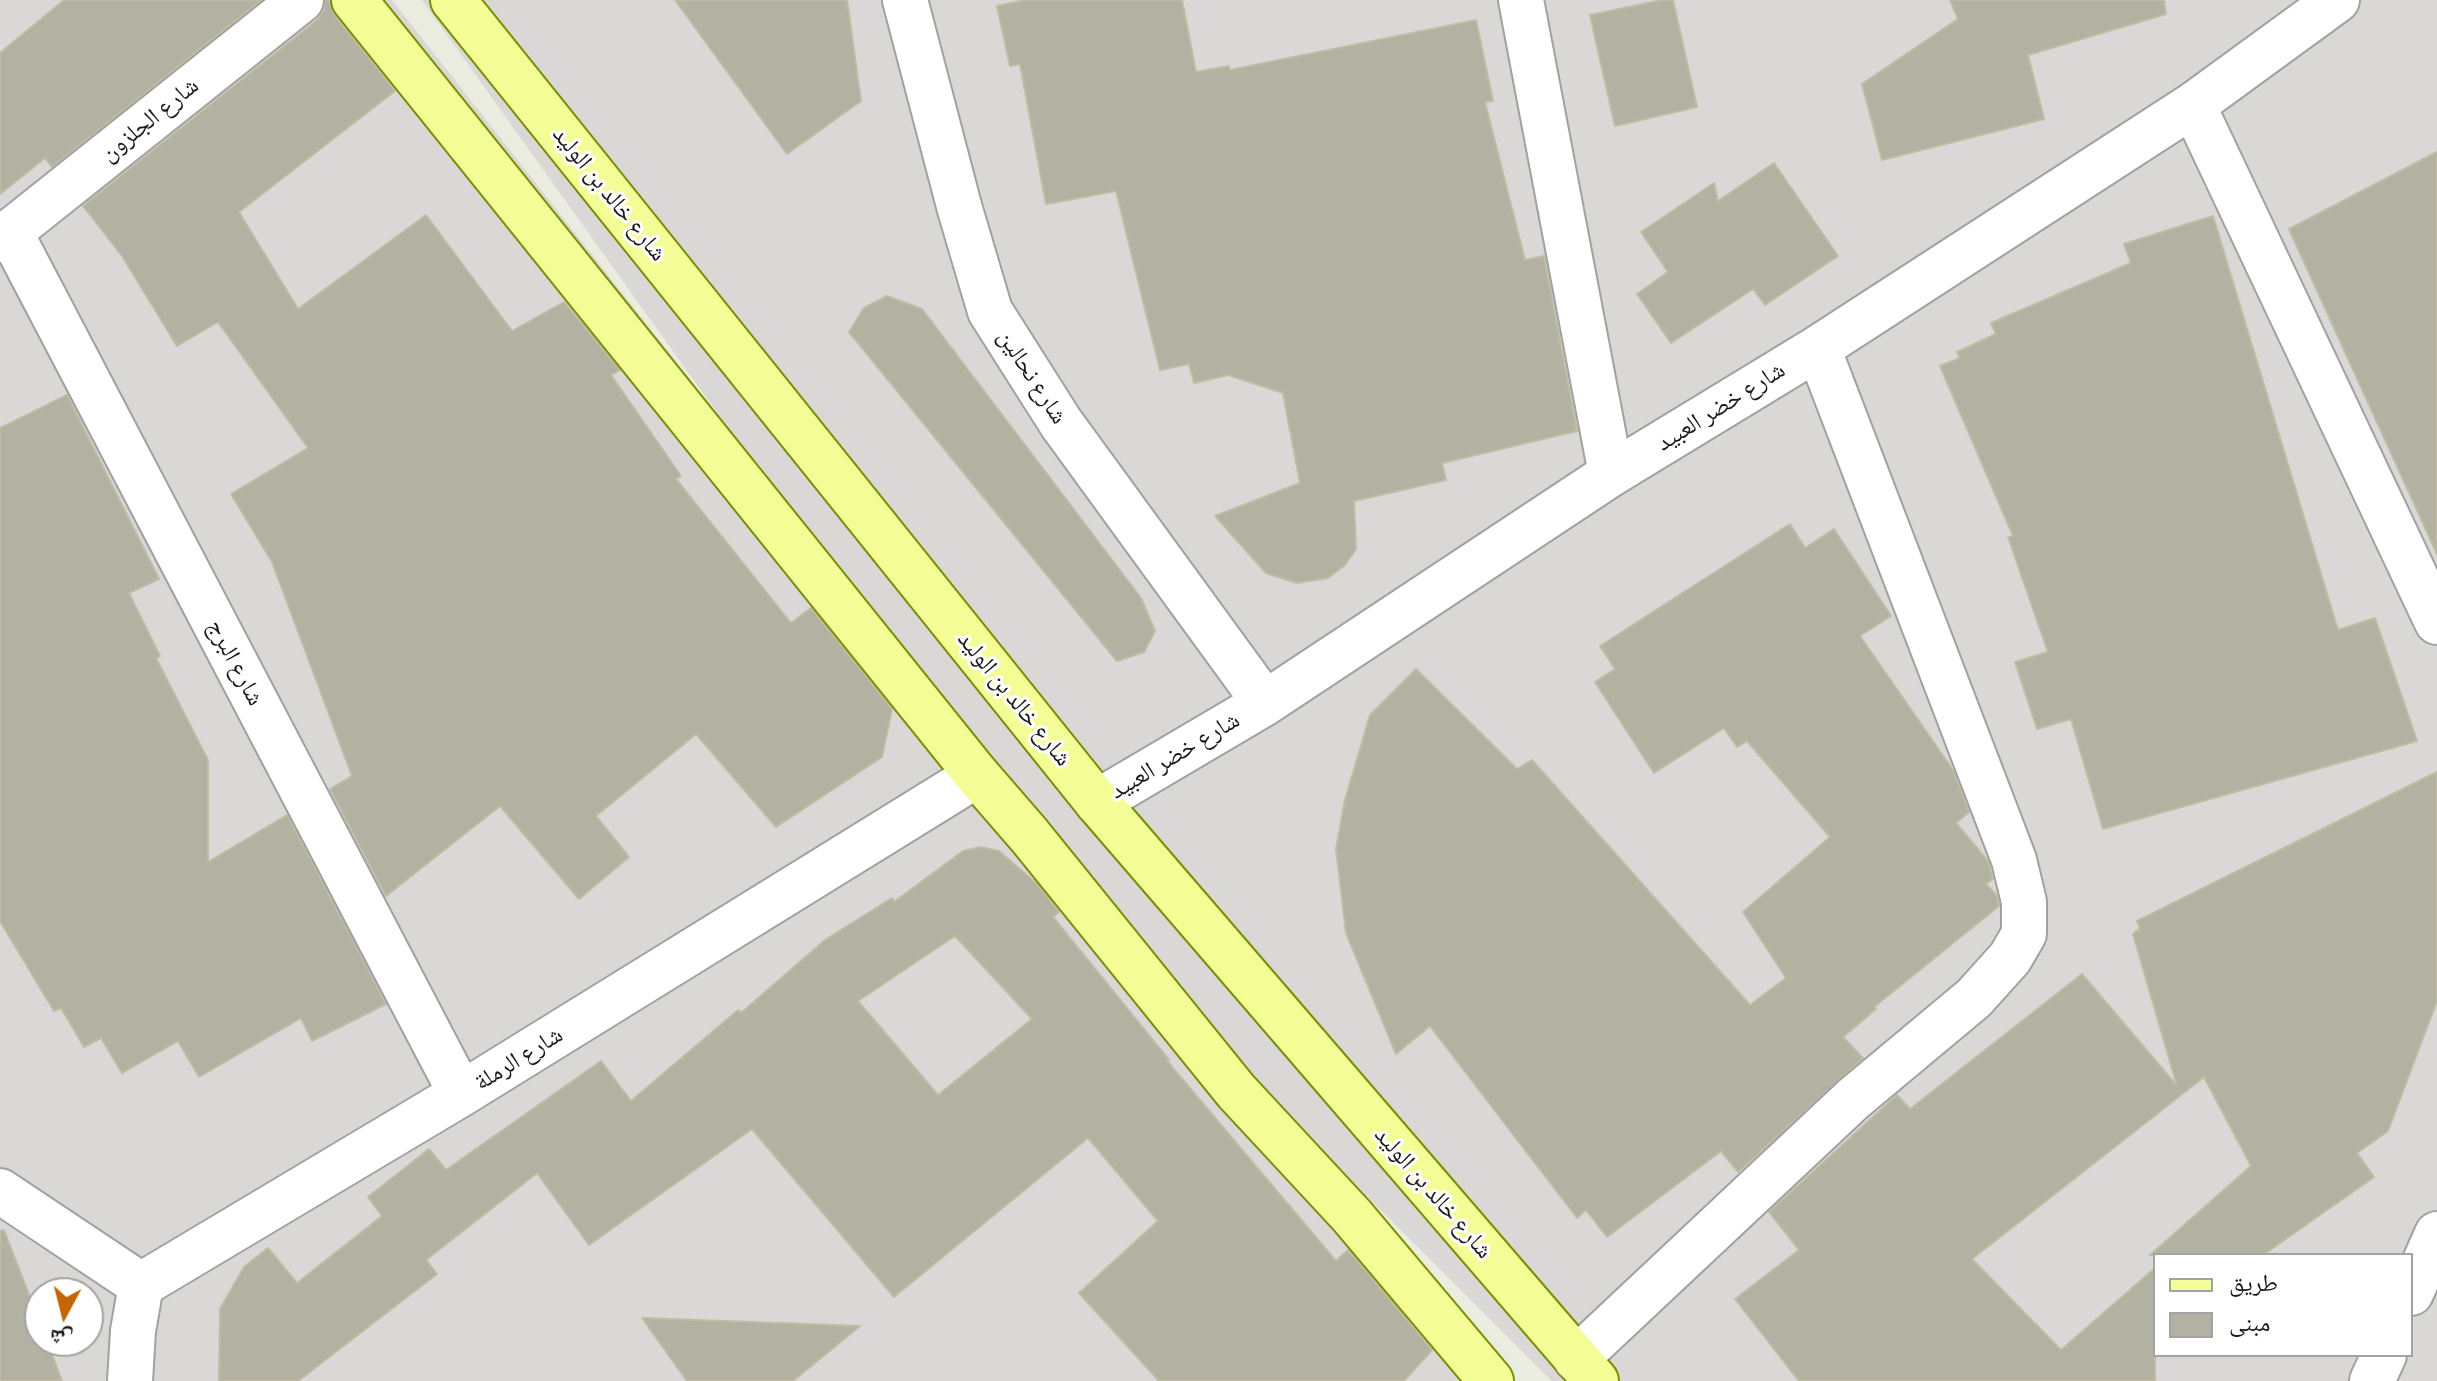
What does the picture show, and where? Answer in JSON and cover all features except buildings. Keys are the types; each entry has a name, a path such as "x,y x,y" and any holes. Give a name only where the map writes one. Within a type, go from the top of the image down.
{"main road":[{"path":"354,0 977,775 1236,1091 1352,1216 1491,1381"},
{"name":"شارع خالد بن الوليد","path":"453,0 1097,802 1586,1370"}],"street":[{"name":"شارع الجلزون","path":"5,236 301,0"},
{"name":"شارع نحالين","path":"905,0 990,311 1061,423 1265,703"},
{"path":"1521,0 1611,474"},
{"name":"شارع خضر العبيد","path":"1097,802 1265,703 1611,474 1818,348 2193,105 2337,0"},
{"path":"2193,105 2437,622"},
{"name":"شارع البرج","path":"5,236 461,1094"},
{"path":"1586,1370 1853,1099 1974,998 2010,958 2024,934 2024,902 2014,860 1818,348"},
{"name":"شارع الرملة","path":"141,1285 461,1094 977,775"},
{"path":"0,1191 141,1285 133,1331 130,1381"},
{"path":"2413,1288 2437,1234"},
{"path":"2372,1381 2383,1357"}],"shaded area":[{"path":"0,0 392,0 725,424 422,0 2437,0 2437,1381 1552,1381 1205,1035 1489,1381 0,1381"}]}
